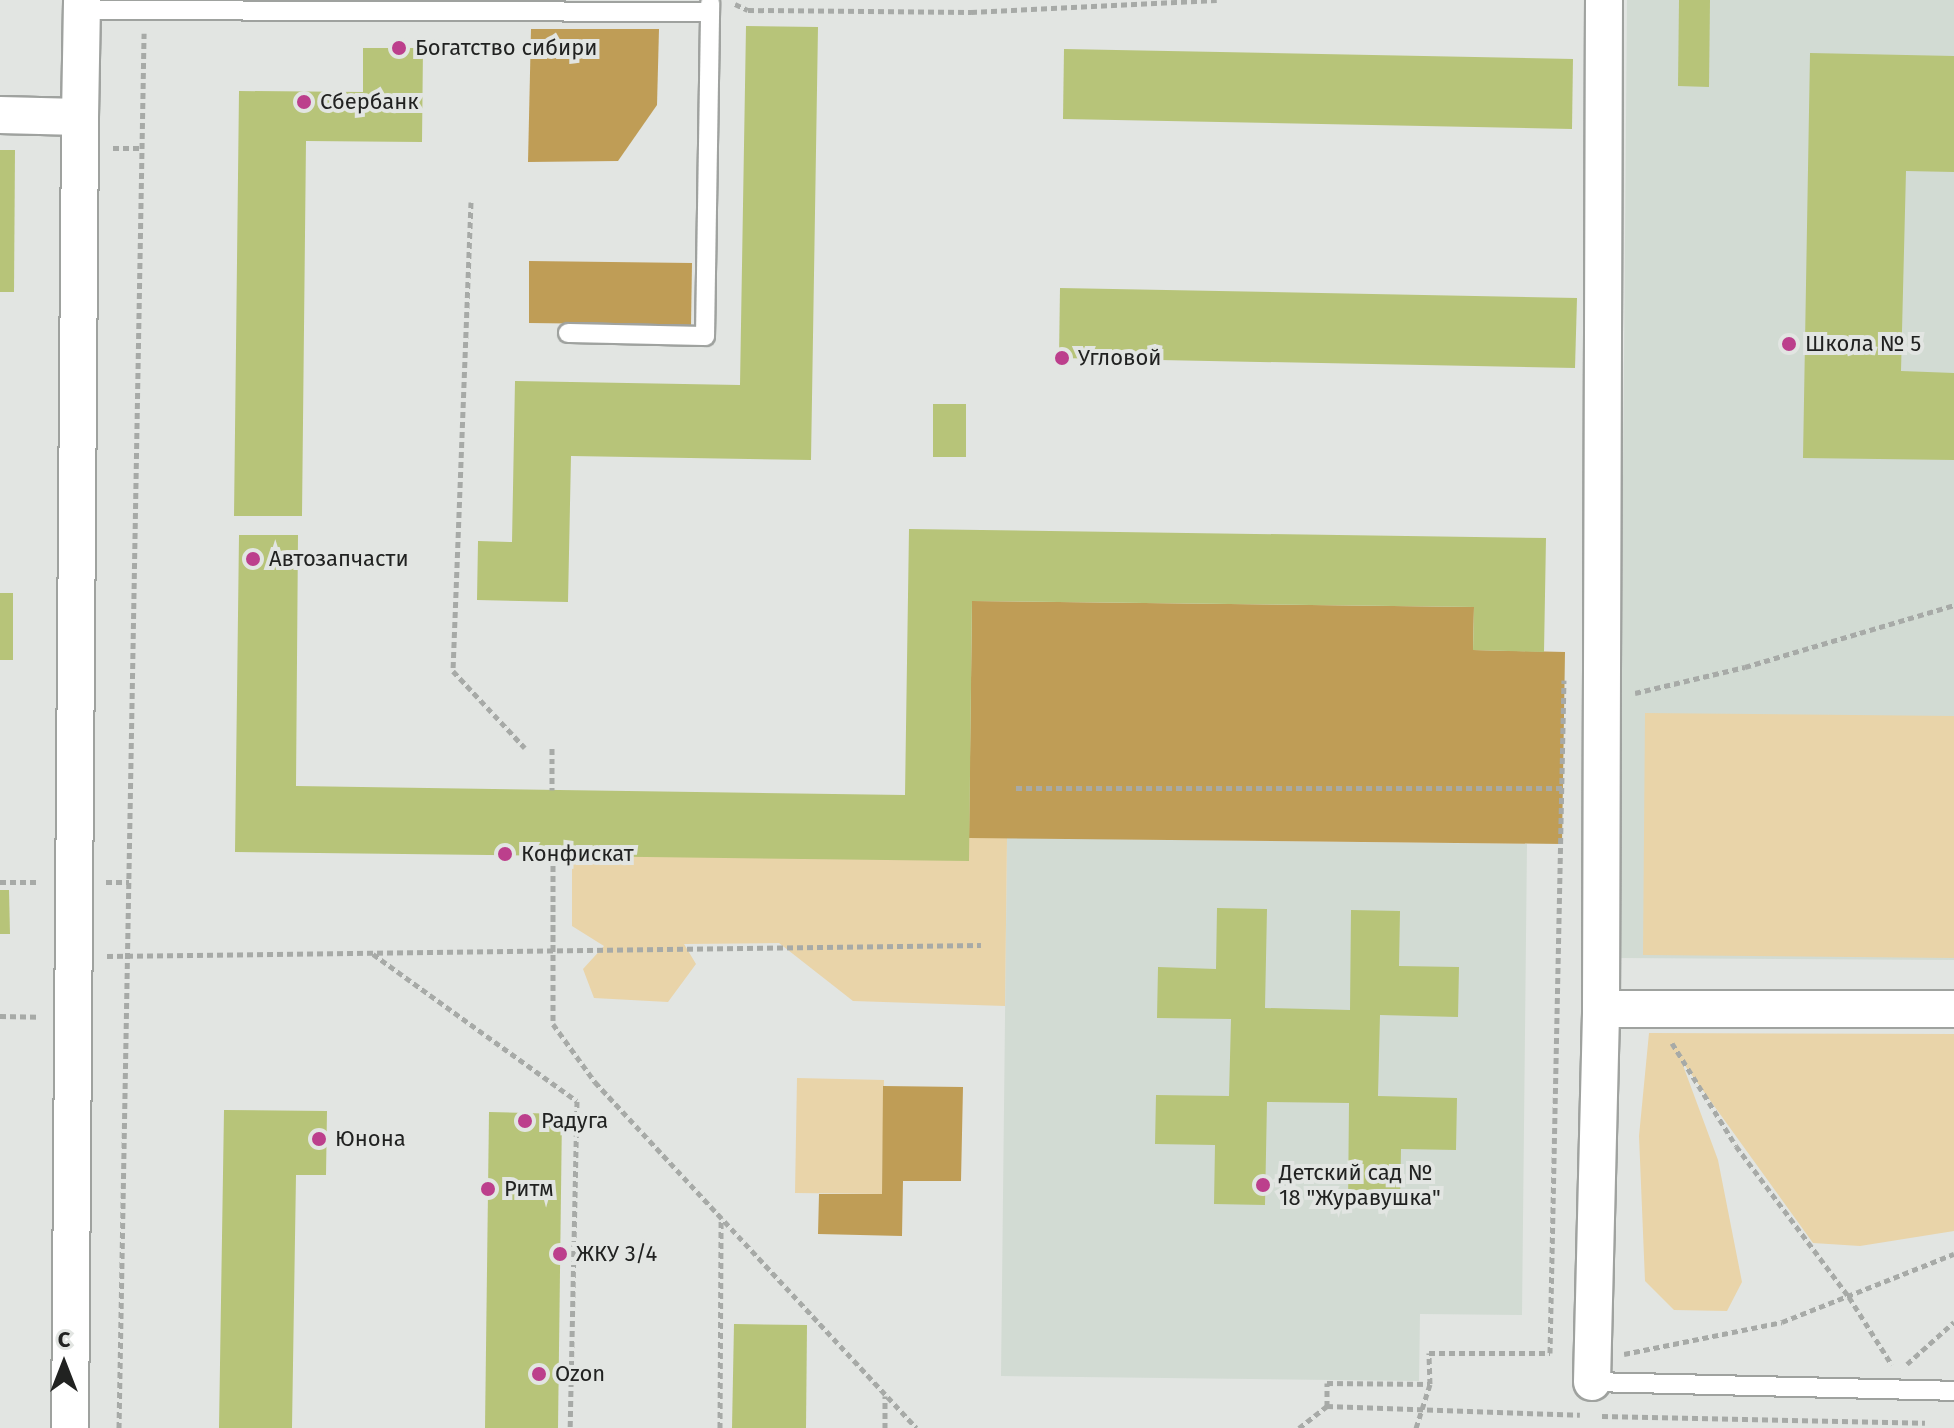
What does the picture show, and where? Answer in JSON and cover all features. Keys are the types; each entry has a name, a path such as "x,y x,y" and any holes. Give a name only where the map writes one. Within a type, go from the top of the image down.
{"street":[{"path":"1591,1393 1601,1009 1604,0"},
{"path":"70,1428 82,5"},
{"path":"0,115 80,117"},
{"path":"1601,1009 1954,1009"}],"lane":[{"path":"82,5 144,10 710,6 705,336 568,333"},
{"path":"1591,1393 1954,1391"}],"path":[{"path":"727,0 748,10 955,12 1217,0"},
{"path":"119,1428 144,10"},
{"path":"471,202 453,671 525,748"},
{"path":"1602,699 1619,688 1640,694 1745,667 1954,605"},
{"path":"552,748 552,790"},
{"path":"1016,788 1602,786"},
{"path":"553,855 553,1024 595,1082 916,1428"},
{"path":"74,956 981,945"},
{"path":"372,954 577,1101 570,1428"},
{"path":"1670,1040 1736,1146 1849,1297 1897,1372 1954,1322"},
{"path":"720,1428 721,1218"},
{"path":"1591,1393 1849,1297 1954,1254"},
{"path":"1416,1428 1430,1384 1429,1353 1550,1353"},
{"path":"1327,1406 1327,1383 1430,1384"},
{"path":"1299,1428 1327,1406 1421,1412 1591,1393 1925,1423"},
{"path":"885,1428 886,1395"}],"shaded area":[{"name":"Школа № 5","path":"1627,0 1954,0 1954,960 1619,958"},
{"path":"531,29 659,29 657,105 618,161 528,162"},
{"path":"529,261 692,263 691,325 529,323"},
{"path":"972,601 1474,607 1473,650 1565,652 1562,844 969,838"},
{"path":"1645,713 1954,716 1954,958 1643,955"},
{"path":"969,838 1007,838 1005,1006 853,1001 779,943 684,944 696,964 668,1002 594,998 583,969 604,946 572,926 572,855 969,860"},
{"name":"Детский сад № 18 \"Журавушка\"","path":"1007,838 1527,844 1522,1315 1420,1314 1419,1381 1001,1376"},
{"path":"1649,1033 1954,1034 1954,1231 1860,1246 1813,1243 1681,1060 1718,1160 1742,1282 1727,1311 1674,1310 1645,1281 1639,1136"},
{"path":"797,1078 884,1080 882,1194 795,1193"},
{"path":"883,1086 963,1087 961,1181 903,1181 902,1236 818,1234 819,1194 882,1194"}],"building":[{"path":"1679,0 1710,0 1709,87 1678,86"},
{"path":"746,26 818,27 811,460 571,456 568,602 477,600 478,541 512,542 515,381 740,385"},
{"path":"363,48 423,48 422,142 306,141 302,516 234,516 239,91 363,92"},
{"path":"1064,49 1573,59 1572,129 1063,119"},
{"path":"1810,53 1954,56 1954,172 1906,171 1901,371 1954,373 1954,460 1803,458"},
{"path":"0,150 15,150 14,292 0,292"},
{"path":"1060,288 1577,298 1575,368 1059,358"},
{"path":"933,404 966,404 966,457 933,457"},
{"path":"909,529 1546,538 1544,652 1473,650 1474,607 972,601 969,861 235,852 239,535 298,535 296,786 905,795"},
{"path":"0,593 13,593 13,660 0,660"},
{"path":"0,890 9,890 10,934 0,934"},
{"path":"1217,908 1267,909 1265,1008 1350,1010 1351,910 1400,911 1399,966 1459,967 1458,1017 1380,1015 1378,1096 1457,1098 1456,1150 1401,1149 1400,1208 1348,1206 1349,1103 1267,1102 1265,1205 1214,1204 1215,1145 1155,1144 1156,1095 1229,1096 1231,1019 1157,1018 1158,967 1216,969"},
{"path":"224,1110 327,1111 326,1175 296,1175 292,1428 219,1428"},
{"path":"489,1112 562,1114 558,1428 485,1428"},
{"path":"734,1324 807,1325 806,1428 732,1428"}],"place":[{"name":"Богатство сибири","path":"399,48"},
{"name":"Сбербанк","path":"304,102"},
{"name":"Школа № 5","path":"1789,344"},
{"name":"Угловой","path":"1062,358"},
{"name":"Автозапчасти","path":"253,559"},
{"name":"Конфискат","path":"505,854"},
{"name":"Радуга","path":"525,1121"},
{"name":"Юнона","path":"319,1139"},
{"name":"Детский сад № 18 \"Журавушка\"","path":"1263,1185"},
{"name":"Ритм","path":"488,1189"},
{"name":"ЖКУ 3/4","path":"560,1254"},
{"name":"Ozon","path":"539,1374"}]}
